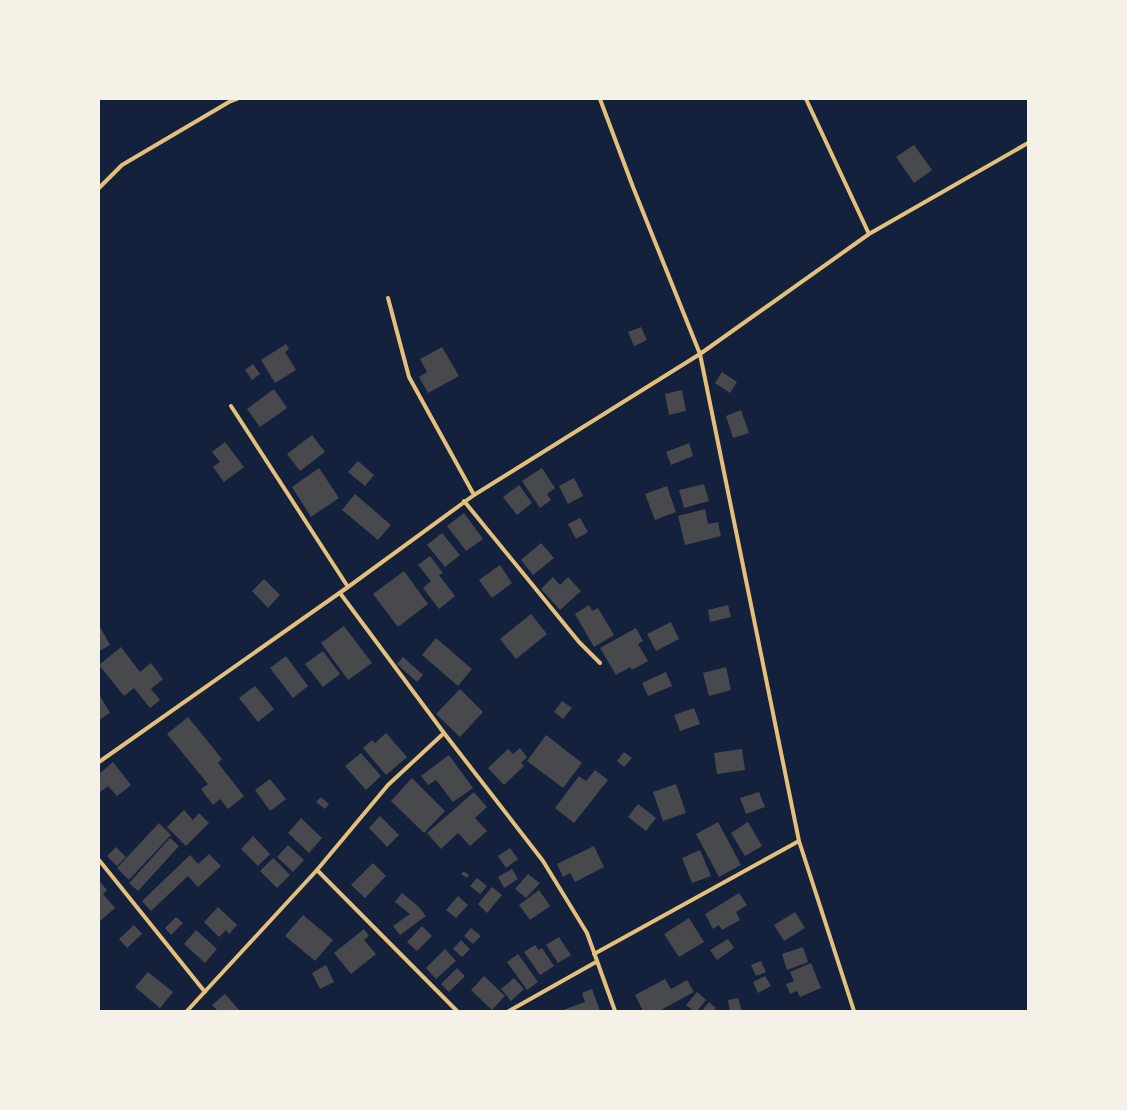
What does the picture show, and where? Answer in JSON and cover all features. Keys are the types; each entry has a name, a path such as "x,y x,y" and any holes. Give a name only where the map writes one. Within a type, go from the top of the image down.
{"street":[{"path":"99,188 122,165 229,102 237,99"},
{"path":"600,99 633,187 700,354 799,841 854,1011"},
{"path":"806,99 869,234"},
{"path":"99,762 340,593 464,501 700,354 869,234 1028,143"},
{"path":"388,298 409,377 474,495"},
{"path":"231,406 348,587"},
{"path":"464,501 579,642 600,663"},
{"path":"340,593 444,733 543,861 586,933 615,1011"},
{"path":"187,1011 317,870 388,785 444,733"},
{"path":"594,954 799,841"},
{"path":"99,860 205,992"},
{"path":"317,870 457,1011"},
{"path":"509,1011 596,962"}],"building":[{"path":"914,145 932,170 914,183 896,157"},
{"path":"641,327 647,340 634,346 628,332"},
{"path":"286,344 289,349 285,352 296,370 275,383 261,360"},
{"path":"442,347 459,376 428,393 419,377 427,372 420,359"},
{"path":"253,364 260,374 252,380 245,370"},
{"path":"722,372 737,382 730,393 715,383"},
{"path":"274,389 287,408 260,427 247,409"},
{"path":"682,390 686,411 669,415 665,394"},
{"path":"741,410 749,433 733,438 726,416"},
{"path":"312,435 325,452 300,471 287,454"},
{"path":"225,442 244,467 224,482 213,467 220,462 212,452"},
{"path":"689,443 693,456 671,465 666,452"},
{"path":"358,461 374,475 365,486 348,472"},
{"path":"319,468 339,498 311,517 292,487"},
{"path":"542,468 555,488 547,494 551,500 540,508 522,481"},
{"path":"574,478 583,496 568,504 559,486"},
{"path":"704,484 709,501 684,508 679,490"},
{"path":"519,485 532,503 517,515 503,497"},
{"path":"667,486 676,512 655,520 645,494"},
{"path":"355,494 391,525 378,540 342,510"},
{"path":"705,509 708,524 718,522 721,536 685,545 678,516"},
{"path":"464,513 483,539 466,551 447,526"},
{"path":"580,518 588,532 576,539 568,524"},
{"path":"442,533 460,555 445,567 427,545"},
{"path":"541,543 554,558 533,575 521,560"},
{"path":"430,556 443,573 439,575 455,596 439,609 423,588 431,581 418,565"},
{"path":"500,565 512,583 492,598 479,580"},
{"path":"404,571 428,604 398,627 373,594"},
{"path":"553,577 560,585 568,577 581,591 560,610 541,589"},
{"path":"264,579 280,595 268,608 252,591"},
{"path":"589,605 592,611 598,608 614,635 594,647 575,614"},
{"path":"728,605 731,617 710,622 708,610"},
{"path":"531,614 547,634 516,659 500,639"},
{"path":"671,622 679,639 656,651 647,634"},
{"path":"99,625 110,645 99,651"},
{"path":"344,626 372,663 348,680 321,643"},
{"path":"636,628 643,641 638,644 648,661 632,670 630,667 616,675 600,648"},
{"path":"436,638 472,669 458,686 422,655"},
{"path":"121,647 140,672 151,663 163,679 151,689 160,700 150,708 134,688 124,696 99,665"},
{"path":"323,651 340,674 323,687 305,664"},
{"path":"286,656 308,686 293,698 270,668"},
{"path":"403,657 423,675 417,682 397,664"},
{"path":"726,667 731,690 709,696 703,673"},
{"path":"666,672 672,686 648,696 642,683"},
{"path":"255,686 274,709 258,722 239,698"},
{"path":"460,689 483,712 460,737 436,714"},
{"path":"99,694 110,713 99,720"},
{"path":"562,701 572,708 563,719 554,712"},
{"path":"694,708 700,724 680,731 674,715"},
{"path":"188,717 222,759 218,763 244,796 228,809 220,799 213,805 201,789 208,784 167,734"},
{"path":"386,733 407,757 386,775 363,748 372,740 375,743"},
{"path":"546,735 582,763 563,788 527,761"},
{"path":"520,748 527,757 521,763 524,766 504,785 488,768 508,749 513,754"},
{"path":"742,749 745,770 717,774 714,753"},
{"path":"624,752 632,758 624,767 617,761"},
{"path":"361,753 381,776 366,790 345,766"},
{"path":"449,755 473,788 453,802 436,780 428,785 421,776"},
{"path":"113,762 131,785 117,796 108,786 99,793 99,774"},
{"path":"595,770 608,780 574,823 555,808 579,776 586,781"},
{"path":"412,778 445,811 424,833 391,801"},
{"path":"270,779 286,799 270,811 255,790"},
{"path":"676,784 686,813 663,821 653,792"},
{"path":"474,792 487,807 475,818 487,831 470,846 458,833 441,849 427,833"},
{"path":"759,792 765,807 746,814 740,798"},
{"path":"321,797 329,804 325,809 316,802"},
{"path":"638,804 656,818 646,831 628,817"},
{"path":"184,810 193,820 199,813 209,823 186,846 167,827"},
{"path":"380,816 399,835 387,847 369,828"},
{"path":"301,818 322,838 309,853 288,833"},
{"path":"718,822 741,865 719,877 696,834"},
{"path":"748,822 762,846 745,856 731,833"},
{"path":"159,823 171,835 129,880 117,868"},
{"path":"253,836 270,854 258,866 241,849"},
{"path":"170,838 179,846 138,891 129,883"},
{"path":"288,845 304,860 293,872 277,857"},
{"path":"594,846 604,867 575,882 570,873 563,877 557,864"},
{"path":"116,847 126,857 117,866 107,856"},
{"path":"510,848 518,859 506,868 498,856"},
{"path":"700,850 711,876 692,883 682,858"},
{"path":"209,854 221,866 198,887 188,876 151,911 142,901 190,855 198,864"},
{"path":"273,858 290,875 277,888 260,871"},
{"path":"373,863 386,876 365,898 351,885"},
{"path":"512,869 518,879 504,888 498,877"},
{"path":"464,871 469,875 467,878 461,874"},
{"path":"528,874 540,883 526,898 515,889"},
{"path":"477,878 487,886 480,894 470,886"},
{"path":"99,881 107,890 103,894 115,908 99,922"},
{"path":"492,887 502,895 487,913 478,904"},
{"path":"539,890 550,906 530,920 519,905"},
{"path":"402,893 419,907 426,916 400,935 393,926 410,914 395,902"},
{"path":"739,893 747,905 736,912 740,920 722,930 719,925 713,929 705,914"},
{"path":"458,896 468,905 456,918 446,910"},
{"path":"218,907 237,925 229,934 226,930 219,937 204,922"},
{"path":"795,912 805,928 784,941 774,925"},
{"path":"303,915 333,940 315,961 285,936"},
{"path":"176,917 183,923 171,935 165,928"},
{"path":"689,918 704,942 679,957 664,934"},
{"path":"134,925 142,934 127,948 119,939"},
{"path":"422,926 432,936 417,951 407,942"},
{"path":"471,928 481,936 473,944 464,936"},
{"path":"364,929 369,936 364,940 376,954 351,974 334,953"},
{"path":"196,930 217,949 205,963 184,944"},
{"path":"559,937 571,955 558,963 546,945"},
{"path":"728,939 734,948 717,960 710,950"},
{"path":"461,940 470,949 462,957 453,949"},
{"path":"535,945 539,950 542,948 554,966 540,975 524,952"},
{"path":"803,947 808,962 787,970 782,954"},
{"path":"445,949 456,961 436,979 426,968"},
{"path":"518,954 538,982 527,990 507,962"},
{"path":"761,961 766,972 756,976 751,965"},
{"path":"811,963 821,988 800,997 797,991 790,994 786,984 794,981 790,972"},
{"path":"326,965 334,982 320,989 312,973"},
{"path":"457,968 465,976 449,992 441,984"},
{"path":"148,972 173,992 160,1008 135,987"},
{"path":"484,976 505,996 492,1010 471,990"},
{"path":"765,976 771,986 758,993 753,982"},
{"path":"514,978 524,989 511,1001 501,989"},
{"path":"665,979 671,989 687,980 694,992 659,1011 643,1011 635,995"},
{"path":"592,989 600,1011 560,1011 585,1002 582,993"},
{"path":"697,992 706,1000 697,1011 694,1011 686,1005"},
{"path":"225,994 240,1011 218,1011 212,1005"},
{"path":"738,998 742,1011 730,1011 728,1000"},
{"path":"709,1002 716,1008 713,1011 705,1011 703,1009"}]}
